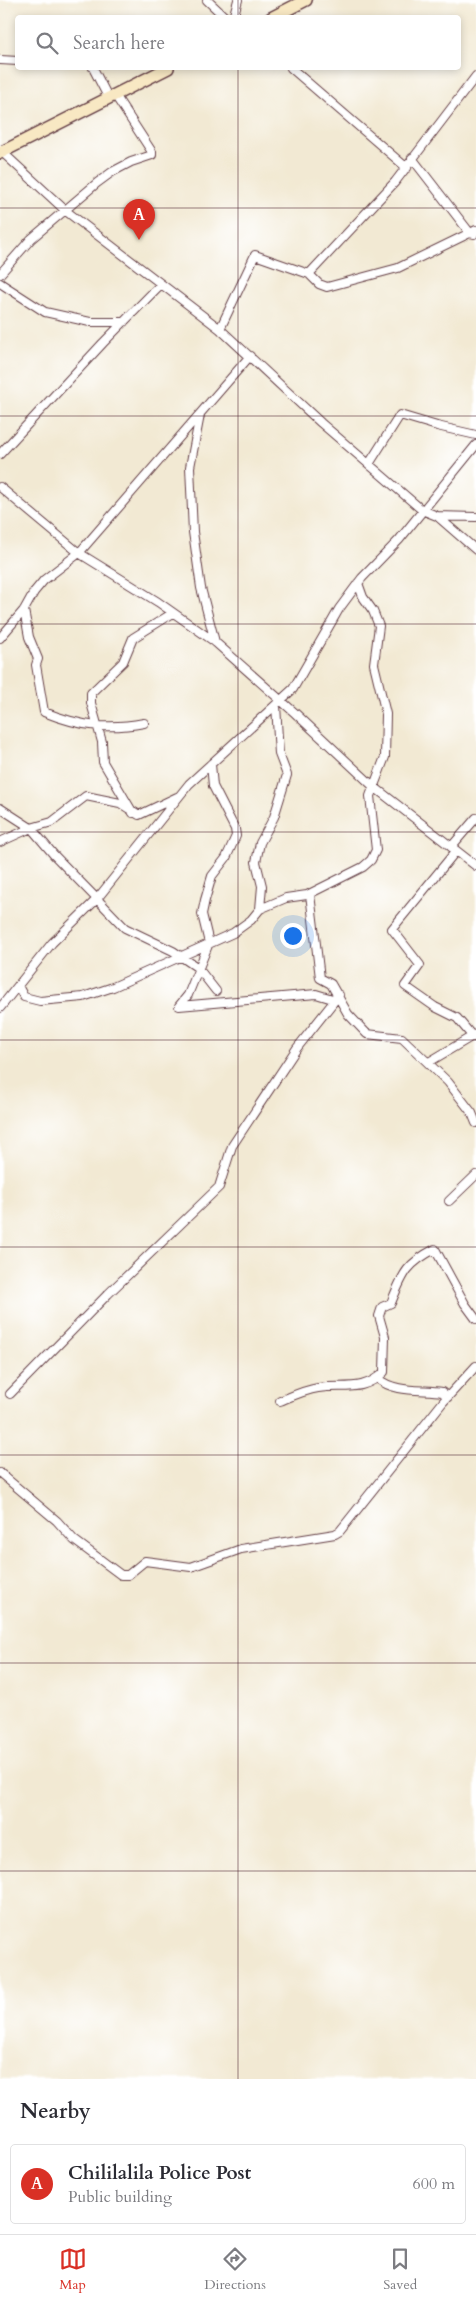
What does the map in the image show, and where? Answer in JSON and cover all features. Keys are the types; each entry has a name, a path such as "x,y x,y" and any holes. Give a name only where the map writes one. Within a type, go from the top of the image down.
{"street":[{"path":"207,0 223,15"},
{"path":"234,15 238,0"},
{"path":"278,15 306,0"},
{"path":"0,60 15,61"},
{"path":"0,274 31,239 112,172 131,162 152,155 152,152 94,70"},
{"path":"164,70 1,151 66,211 220,329 321,423 422,510 436,516 476,550"},
{"path":"293,70 407,168"},
{"path":"309,274 407,168 412,158 476,76"},
{"path":"220,329 255,255 309,274 319,284 327,287 398,268 474,232 412,158"},
{"path":"0,283 44,312 90,322 124,322"},
{"path":"0,454 161,284"},
{"path":"0,638 24,610 34,592 44,580 79,553 250,356"},
{"path":"201,412 190,467 193,532 201,588 215,642"},
{"path":"369,464 400,415 476,435"},
{"path":"0,1008 52,943 97,899 168,812 177,797 278,703 297,682 339,609 358,583 374,564 399,540 476,445"},
{"path":"0,487 79,553 215,642 278,703 295,713 372,786 476,866"},
{"path":"436,516 476,517"},
{"path":"18,986 24,997 40,1001 84,997 113,987 233,933 251,920 260,909 286,898 310,894 363,867 374,856 376,850 370,796 372,786 381,772 385,758 386,714 374,664 379,626 373,611 363,597 358,583"},
{"path":"24,610 29,637 38,659 36,665 44,712 73,723 98,726 123,727 144,723"},
{"path":"133,812 103,762 102,742 90,696 92,689 123,662 133,638 173,613"},
{"path":"260,909 262,886 256,862 258,852 274,817 287,775 279,754 278,703"},
{"path":"211,764 213,786 235,829 236,836 226,858 212,876 202,914 209,943 188,996 179,1006 316,994 337,998"},
{"path":"0,842 31,828 52,822 86,796 120,803 133,812 143,814 177,797"},
{"path":"0,808 31,828 54,855 125,928 180,956 198,968 216,991"},
{"path":"429,1062 475,1035 457,1018 436,1007 405,986 420,966 392,929 476,818"},
{"path":"310,894 320,978 331,984 337,998 348,1014 367,1034 402,1038 429,1062 448,1082 472,1113 476,1122"},
{"path":"10,1394 108,1294 219,1187 232,1146 297,1048 337,998"},
{"path":"449,1201 476,1175"},
{"path":"280,1401 317,1388 349,1388 367,1384 384,1372 385,1337 379,1316 382,1307 391,1303 406,1269 418,1257 435,1249 465,1304 476,1319"},
{"path":"0,1473 58,1521 74,1540 122,1575 128,1575 145,1561 192,1567 241,1549 335,1534 340,1531 448,1397 476,1366"},
{"path":"377,1378 382,1382 409,1390 442,1392 448,1397"}],"place":[{"name":"Chililalila Police Post","path":"139,240"}]}
